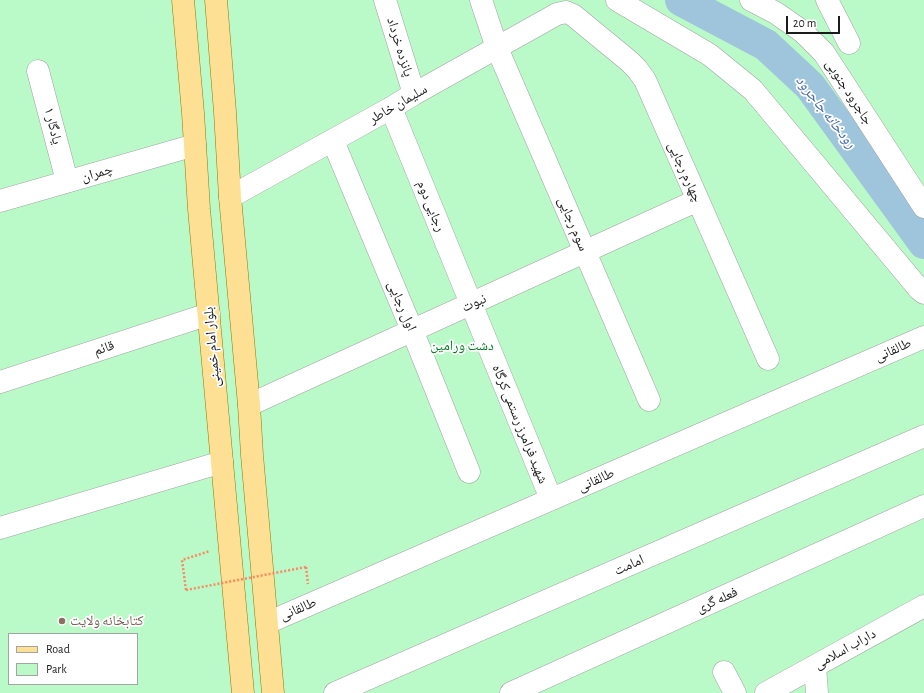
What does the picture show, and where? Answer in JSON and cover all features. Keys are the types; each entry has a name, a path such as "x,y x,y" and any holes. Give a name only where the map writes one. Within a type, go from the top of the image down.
{"main road":[{"name":"بلوار امام خمینی","path":"183,0 193,113 199,209 243,693"},
{"path":"216,0 230,197 273,693"},
{"path":"222,462 252,455"}],"street":[{"name":"پانزده خرداد","path":"385,0 414,94"},
{"name":"سوم رجایی","path":"481,0 497,48 649,400"},
{"path":"617,0 710,55 753,90 924,293"},
{"name":"جاجرود جنوبی","path":"751,0 776,13 803,32 824,53 924,207"},
{"path":"827,0 849,43"},
{"name":"سلیمان خاطر","path":"230,197 557,14 566,12"},
{"name":"چهارم رجایی","path":"566,12 573,15 629,61 638,69 645,80 768,359"},
{"name":"یادگار ۱","path":"38,71 67,181"},
{"name":"رجایی دوم","path":"391,108 471,304"},
{"name":"اول رجایی","path":"332,141 412,330 469,472"},
{"name":"چمران","path":"0,201 195,144"},
{"name":"نبوت","path":"249,405 698,200"},
{"name":"شهید فرامرز رستمی کرگاه","path":"471,304 551,499"},
{"name":"قائم","path":"0,382 209,314"},
{"name":"طالقانی","path":"267,623 924,337"},
{"name":"امامت","path":"335,693 924,436"},
{"path":"0,528 222,462"},
{"name":"فعله گری","path":"511,693 924,506"},
{"name":"داراب اسلامی","path":"766,693 924,606"},
{"path":"815,666 817,693"},
{"path":"724,672 735,693"}],"path":[{"path":"230,544 182,560 186,590 306,567 307,576"}],"green space":[{"name":"دشت ورامین","path":"0,0 924,0 924,693 0,693"}],"waterway":[{"name":"رودخانه جاجرود","path":"681,0 766,45 810,86 924,243"}],"place":[{"name":"کتابخانه ولایت","path":"62,621"}]}
